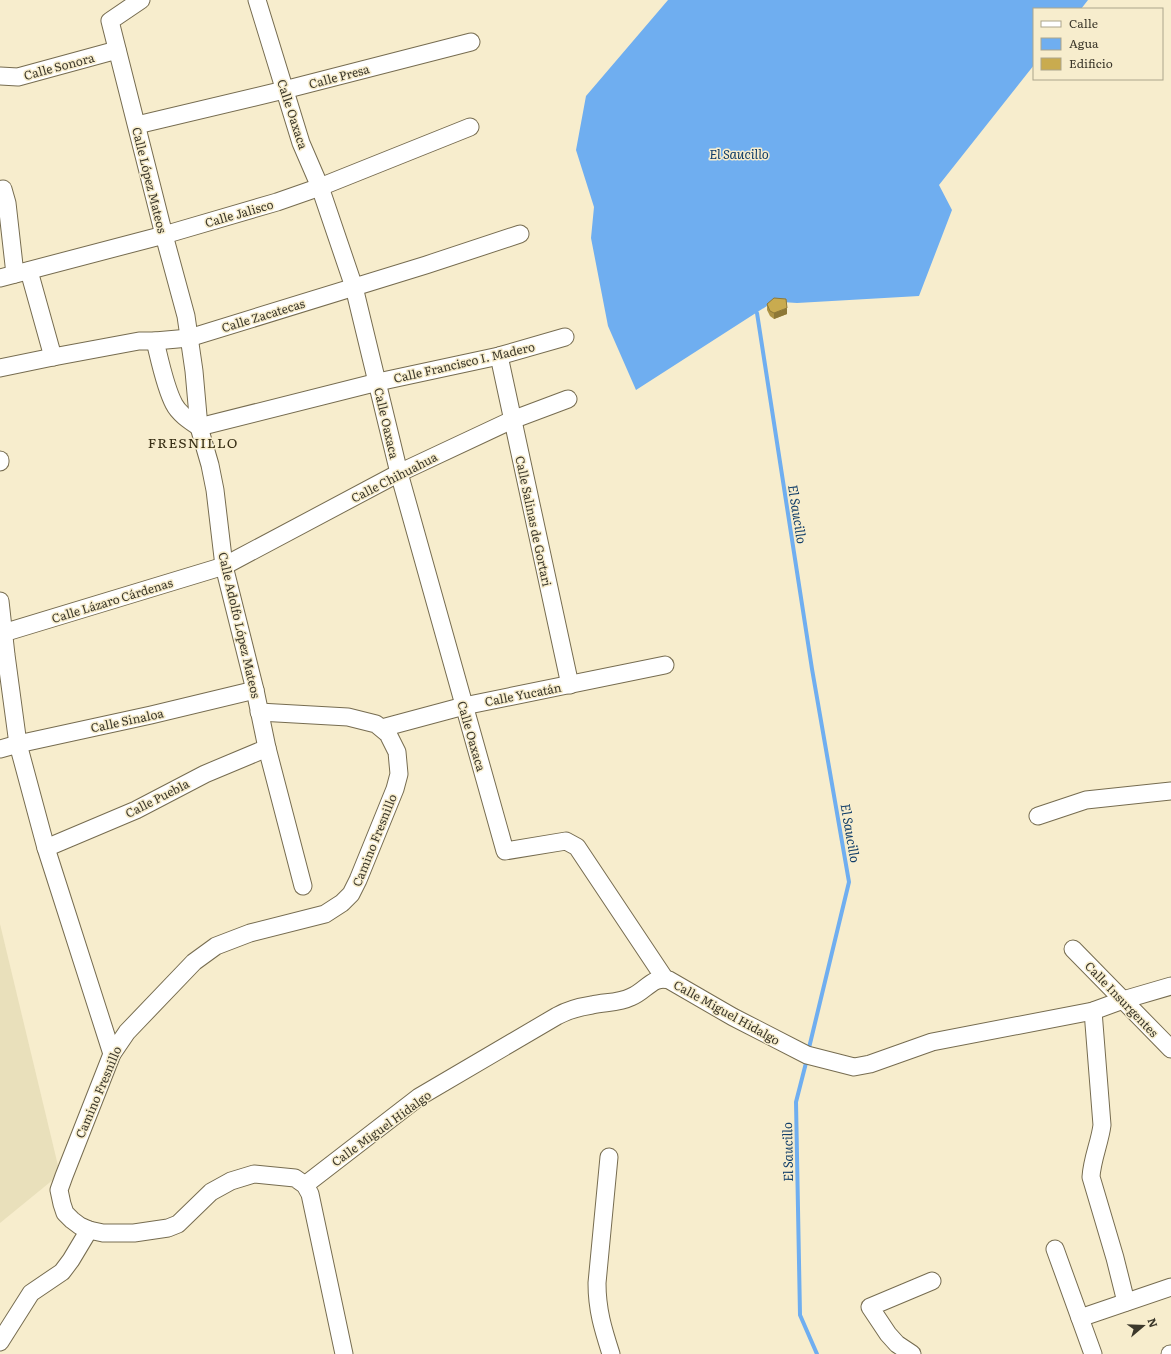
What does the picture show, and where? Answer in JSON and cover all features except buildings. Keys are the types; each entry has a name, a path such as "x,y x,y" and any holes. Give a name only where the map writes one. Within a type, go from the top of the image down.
{"street":[{"name":"Calle López Mateos","path":"141,0 110,21 186,316 189,338"},
{"name":"Calle Oaxaca","path":"257,0 301,143 320,186 354,287 399,474 505,851 566,841 577,847 665,979"},
{"name":"Calle Presa","path":"137,125 284,90 471,42"},
{"name":"Calle Sonora","path":"0,76 18,77 117,50"},
{"name":"Calle Jalisco","path":"15,274 164,235 277,202 470,127"},
{"path":"3,189 7,204 15,274 53,357"},
{"name":"Calle Zacatecas","path":"0,368 139,341 155,342 189,338 520,234"},
{"name":"Calle Adolfo López Mateos","path":"189,338 194,371 199,427 216,490 224,566 255,690 267,748 303,886"},
{"name":"Calle Francisco I. Madero","path":"199,427 378,382 499,356 565,338"},
{"path":"155,342 174,405 184,416 199,427"},
{"name":"Calle Salinas de Gortari","path":"499,356 570,685"},
{"name":"Calle Chihuahua","path":"224,566 399,474 512,420 568,399"},
{"name":"Calle Lázaro Cárdenas","path":"2,634 224,566"},
{"path":"0,601 2,634 18,744 46,848 112,1054"},
{"name":"Calle Yucatán","path":"382,728 464,706 665,665"},
{"name":"Calle Sinaloa","path":"0,749 255,690"},
{"path":"259,712 348,717 369,722 382,728"},
{"name":"Camino Fresnillo","path":"305,1184 296,1178 254,1174 231,1181 211,1192 178,1224 168,1228 134,1233 103,1233 88,1230 76,1223 65,1213 59,1190 112,1054 127,1032 194,962 216,946 250,933 325,914 342,903 351,894 395,789 399,774 397,752 388,734 382,728"},
{"name":"Calle Puebla","path":"46,848 136,810 205,774 267,748"},
{"path":"1038,816 1086,800 1171,791"},
{"name":"Calle Insurgentes","path":"1073,949 1171,1049"},
{"name":"Calle Miguel Hidalgo","path":"305,1184 419,1097 557,1016 572,1009 593,1004 623,1001 635,996 655,980 669,980 733,1017 807,1055 854,1067 870,1064 932,1042 1093,1011 1123,1000 1171,986"},
{"path":"1093,1011 1102,1124 1101,1134 1091,1168 1091,1177 1115,1258 1126,1302"},
{"path":"609,1157 597,1283 597,1302 611,1354"},
{"path":"305,1184 310,1194 344,1354"},
{"path":"7,1354 2,1340 30,1293 62,1272 71,1260 88,1230"},
{"path":"1056,1248 1075,1307 1093,1354"},
{"path":"912,1354 897,1344 888,1334 870,1307 932,1281"},
{"path":"1080,1318 1171,1287"}],"sand":[{"path":"0,924 60,1174 0,1223"}],"water":[{"name":"El Saucillo","path":"668,0 1088,0 1082,8 1033,8 1033,66 939,185 952,210 919,296 797,303 782,302 770,304 636,390 608,326 591,238 594,207 576,150 586,96"}],"waterway":[{"name":"El Saucillo","path":"757,313 812,669 849,882 808,1052"},
{"name":"El Saucillo","path":"807,1059 796,1102 800,1315 817,1354"}],"district":[{"name":"FRESNILLO","path":"193,442"}]}
